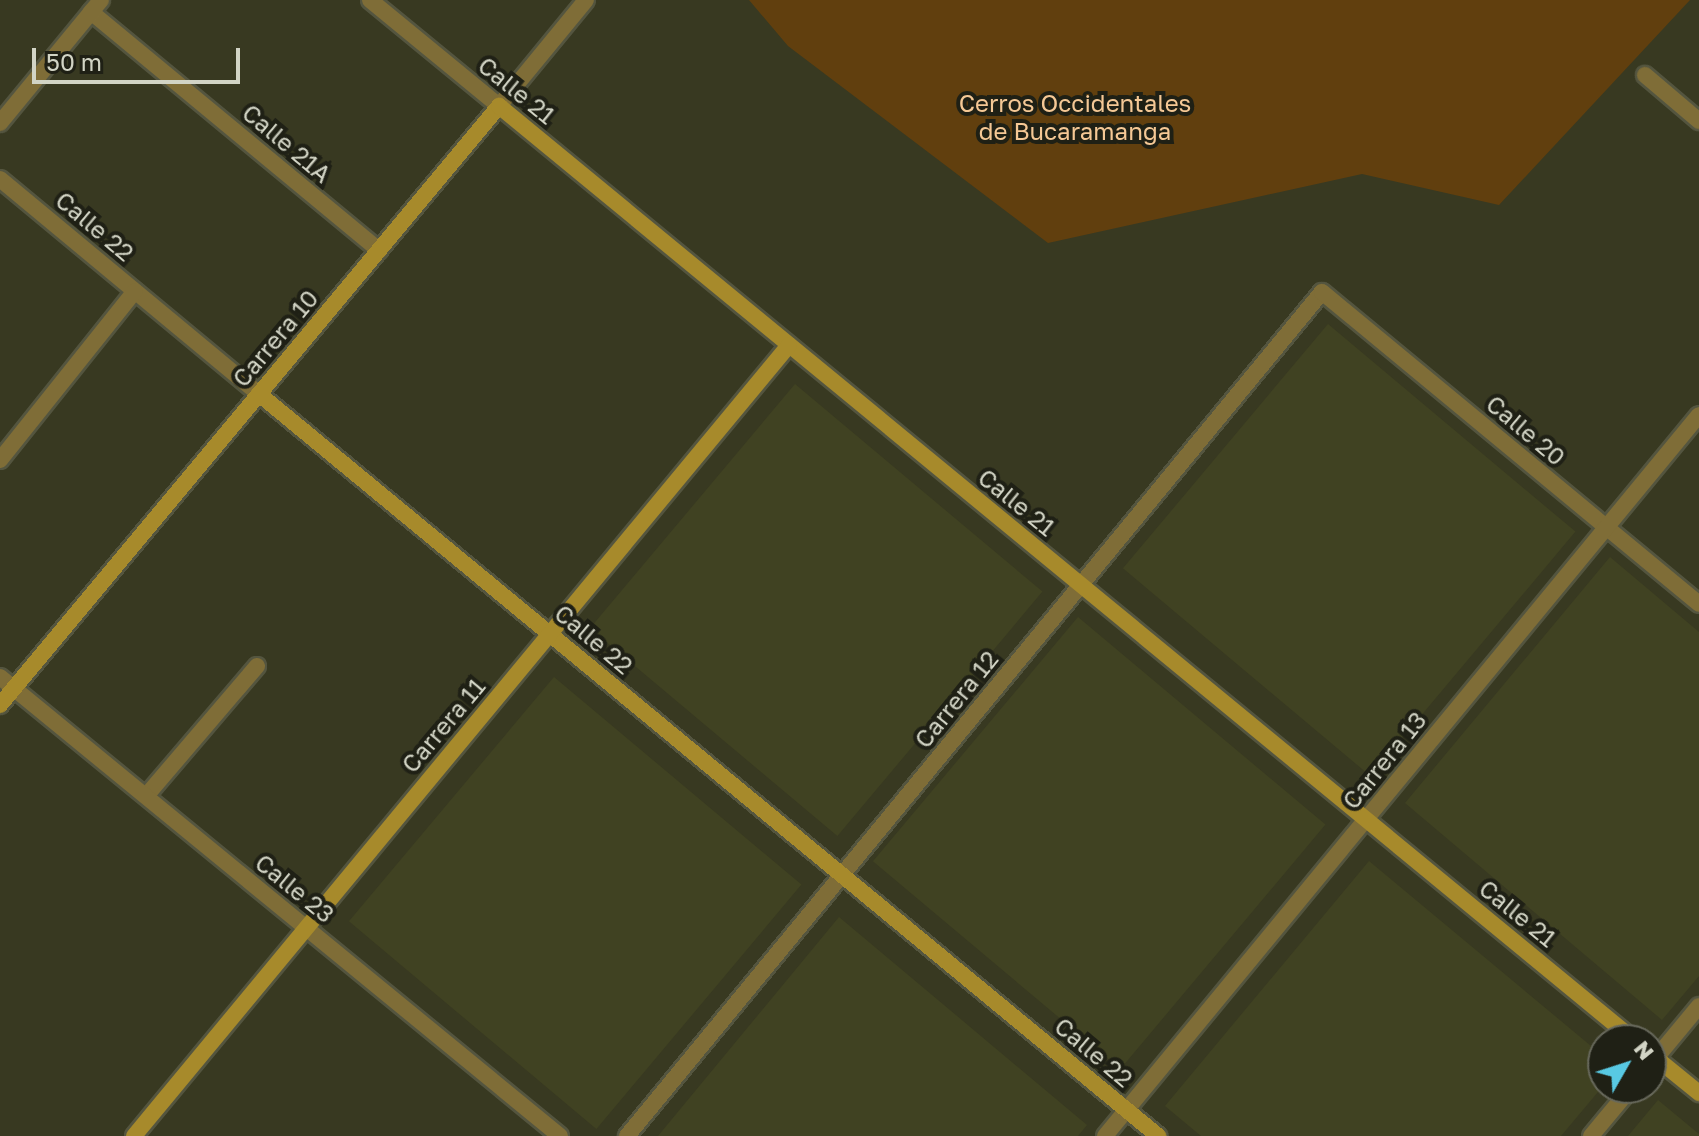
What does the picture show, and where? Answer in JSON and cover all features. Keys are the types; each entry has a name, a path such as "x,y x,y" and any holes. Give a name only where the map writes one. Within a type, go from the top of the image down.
{"street":[{"name":"Calle 21","path":"370,0 1615,1024"},
{"name":"Carrera 10","path":"0,705 586,0"},
{"path":"0,123 96,6"},
{"name":"Calle 21A","path":"96,6 379,250"},
{"path":"1645,75 1699,121"},
{"name":"Calle 22","path":"0,179 1158,1136"},
{"path":"0,460 135,291"},
{"name":"Calle 20","path":"1322,292 1699,604"},
{"name":"Carrera 12","path":"627,1136 1322,292"},
{"name":"Carrera 11","path":"134,1136 789,345"},
{"name":"Carrera 13","path":"1105,1136 1699,415"},
{"path":"146,796 257,666"},
{"name":"Calle 23","path":"0,677 560,1136"},
{"path":"1667,1042 1699,1006"},
{"path":"1667,1069 1699,1093"},
{"path":"1591,1136 1618,1104"}],"shaded area":[{"path":"1328,324 1575,532 1370,776 1123,568"},
{"path":"795,384 1042,592 837,836 590,628"},
{"path":"1610,557 1699,632 1699,976 1662,1020 1405,803"},
{"path":"1078,617 1325,825 1120,1069 873,861"},
{"path":"554,677 801,885 596,1129 349,921"},
{"path":"1369,861 1587,1043 1588,1104 1561,1136 1201,1136 1165,1106"},
{"path":"839,917 1087,1125 1078,1136 658,1136"},
{"path":"1655,1104 1663,1104 1699,1134 1699,1136 1628,1136"}],"green space":[{"name":"Cerros Occidentales de Bucaramanga","path":"749,0 1690,0 1499,205 1362,174 1048,243 788,46"}]}
